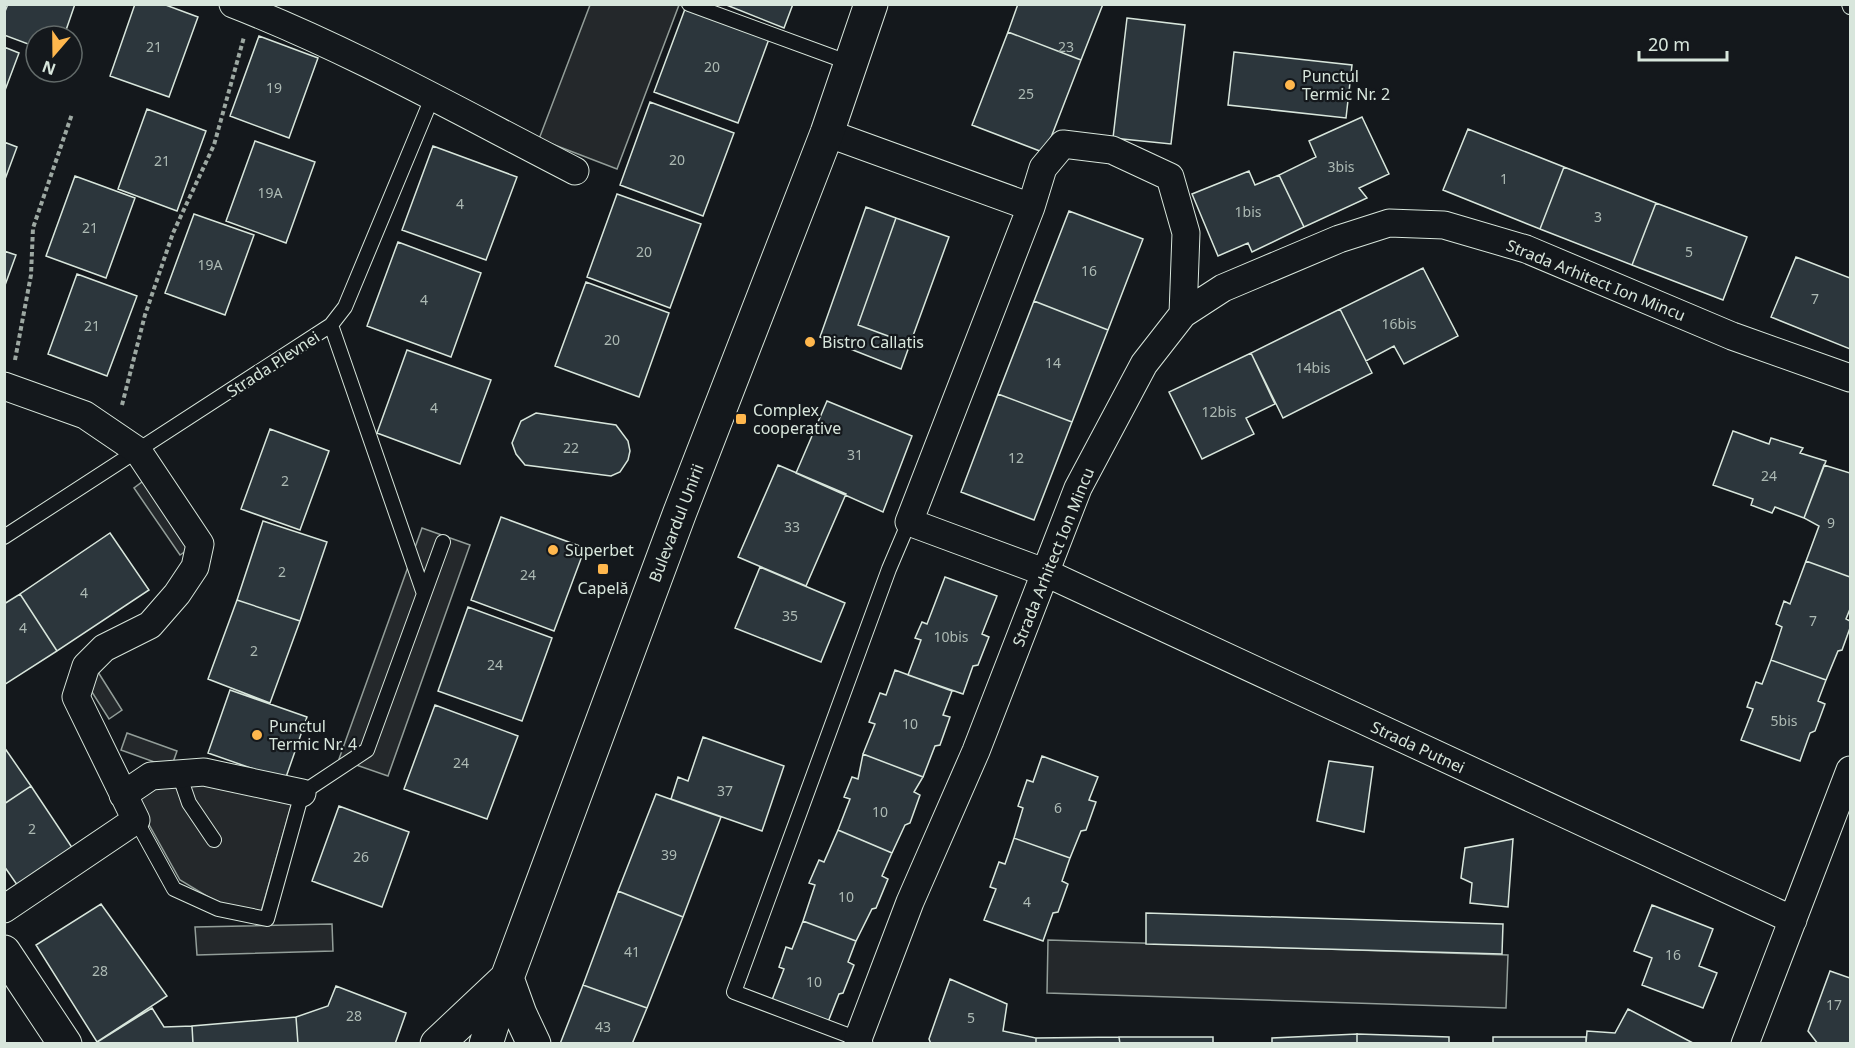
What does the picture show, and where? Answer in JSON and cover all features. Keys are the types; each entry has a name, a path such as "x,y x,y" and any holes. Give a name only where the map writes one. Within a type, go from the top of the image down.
{"main road":[{"name":"Bulevardul Unirii","path":"486,1044 507,978 680,512 827,133 871,4"},
{"path":"4,952 65,1044"},
{"path":"437,1044 507,978 519,1014 534,1044"}],"street":[{"path":"242,8 377,67 432,98 575,171"},
{"path":"827,133 1031,207"},
{"path":"909,522 1031,207 1043,168 1063,144 1112,150 1170,177 1186,233 1183,314"},
{"name":"Strada Arhitect Ion Mincu","path":"859,1041 910,902 976,751 1078,488 1144,364 1183,314 1223,288 1338,239 1389,222 1444,225 1526,249 1732,336 1851,378"},
{"path":"4,909 136,820 76,697 86,666 104,648 150,625 177,594 195,567 200,544 138,451 85,415 7,387"},
{"name":"Strada Putnei","path":"909,522 1044,572 1793,920"},
{"path":"1745,1044 1851,770"},
{"path":"123,795 151,776 204,772 302,792"}],"lane":[{"path":"690,4 850,63"},
{"name":"Strada Plevnei","path":"4,537 332,325 345,307 432,98"},
{"path":"332,325 424,594"},
{"path":"859,1041 734,992 889,569 909,522"},
{"path":"136,820 174,890 218,909 267,919 302,792 367,750 443,543"},
{"path":"179,774 189,803 214,840"}],"path":[{"path":"114,435 145,315 173,233 214,145 242,8"},
{"path":"7,387 31,276 33,228 72,114"}],"shaded area":[{"path":"590,5 679,5 617,169 539,139"},
{"path":"150,476 196,544 180,555 134,488"},
{"path":"422,528 470,545 388,776 339,759"},
{"path":"98,672 122,710 109,719 85,681"},
{"path":"127,733 177,751 171,768 121,750"},
{"path":"159,781 221,784 292,803 261,912 220,904 180,880 133,796"},
{"path":"332,924 333,951 197,955 195,927"},
{"path":"1048,940 1508,955 1506,1008 1047,993"}],"building":[{"path":"8,4 75,4 68,24 24,24 24,42 4,35 4,14"},
{"path":"135,4 163,4 198,17 169,97 110,76"},
{"path":"724,4 793,4 784,28"},
{"path":"1018,4 1103,4 1081,60 1008,32"},
{"path":"685,9 769,39 738,123 654,92"},
{"path":"1127,18 1185,25 1171,144 1113,138"},
{"path":"1008,32 1081,60 1045,153 972,125"},
{"path":"259,36 318,58 289,138 230,116"},
{"path":"4,47 19,53 4,93"},
{"name":"Punctul Termic Nr. 2","path":"1234,52 1352,65 1346,118 1228,105"},
{"path":"650,102 734,133 703,216 620,185"},
{"path":"147,109 206,131 177,211 118,189"},
{"path":"1362,117 1389,174 1359,188 1367,198 1304,227 1279,175 1316,157 1309,141"},
{"path":"1468,129 1564,167 1540,229 1443,190"},
{"path":"255,141 315,162 286,243 226,221"},
{"path":"4,142 17,147 4,182"},
{"path":"433,146 517,177 486,260 402,230"},
{"path":"1564,167 1656,203 1632,265 1540,229"},
{"path":"1249,171 1255,185 1279,175 1304,227 1252,252 1248,243 1218,256 1192,194"},
{"path":"75,176 135,198 106,278 46,256"},
{"path":"617,194 701,224 670,308 587,277"},
{"path":"1656,203 1747,237 1723,300 1632,265"},
{"path":"866,207 896,218 858,325 910,344 901,369 820,337"},
{"path":"1069,211 1143,239 1108,330 1034,301"},
{"path":"194,214 254,235 225,315 165,293"},
{"path":"896,218 949,237 910,344 858,325"},
{"path":"398,242 481,273 451,357 367,326"},
{"path":"4,251 16,255 4,288"},
{"path":"1796,257 1850,278 1850,349 1771,317"},
{"path":"1423,268 1458,336 1404,364 1394,346 1366,361 1340,309"},
{"path":"77,274 137,296 107,376 48,354"},
{"path":"586,282 669,313 639,397 555,366"},
{"path":"1034,301 1108,330 1072,422 998,394"},
{"path":"1340,309 1372,373 1283,418 1251,353"},
{"path":"407,350 491,380 460,464 377,433"},
{"path":"1251,353 1275,404 1246,418 1254,434 1202,459 1169,392"},
{"path":"998,394 1072,422 1034,520 961,492"},
{"path":"827,401 912,436 883,512 796,473"},
{"path":"536,413 616,425 628,441 630,451 628,460 620,472 611,476 525,465 516,454 512,443 521,421"},
{"path":"270,429 329,451 300,530 241,509"},
{"path":"1733,431 1769,444 1771,438 1803,448 1800,453 1826,461 1804,518 1775,507 1772,513 1751,505 1753,499 1713,485"},
{"path":"778,465 846,494 806,586 738,557"},
{"path":"1824,465 1850,473 1850,577 1806,561 1819,526 1804,518"},
{"path":"501,517 585,548 554,631 471,600"},
{"path":"263,521 327,542 300,621 237,600"},
{"path":"110,533 149,590 57,651 20,594"},
{"path":"1806,561 1850,577 1850,609 1846,619 1850,621 1850,628 1842,650 1838,651 1826,680 1771,660 1782,627 1776,624 1784,601 1790,604"},
{"path":"760,567 845,603 821,662 735,628"},
{"path":"945,577 997,596 982,634 989,637 978,665 973,666 963,694 908,675 921,640 915,638 922,622 927,624"},
{"path":"20,594 57,651 4,685 4,604"},
{"path":"237,600 300,621 270,703 208,679"},
{"path":"468,607 552,638 522,721 438,691"},
{"path":"1771,660 1826,680 1818,701 1825,704 1815,731 1810,733 1800,761 1741,740 1753,709 1747,707 1756,682 1762,684"},
{"path":"895,670 952,691 943,715 950,717 940,745 935,746 923,777 863,754 875,724 869,722 880,693 886,695"},
{"name":"Punctul Termic Nr. 4","path":"230,690 307,717 285,780 208,753"},
{"path":"435,705 518,736 487,819 404,789"},
{"path":"703,737 784,766 762,831 671,799 678,777 688,781"},
{"path":"4,747 31,786 4,804"},
{"path":"863,754 923,777 914,792 920,795 910,823 905,825 892,853 838,830 850,799 844,797 852,777 858,779"},
{"path":"1042,756 1098,777 1089,800 1096,802 1086,830 1081,831 1070,858 1014,838 1023,808 1018,806 1027,780 1033,782"},
{"path":"1329,761 1373,767 1364,832 1317,821"},
{"path":"31,786 75,852 20,889 4,866 4,804"},
{"path":"656,794 721,817 683,917 618,891"},
{"path":"339,806 409,832 382,907 312,881"},
{"path":"838,830 892,853 882,876 888,879 876,908 872,909 856,941 803,921 815,885 809,883 819,860 824,862"},
{"path":"1014,838 1070,858 1062,881 1068,884 1058,912 1053,913 1043,941 984,920 996,889 990,887 999,862 1005,864"},
{"path":"1513,839 1508,907 1470,903 1472,883 1461,878 1465,848"},
{"path":"618,891 683,917 647,1008 583,985"},
{"path":"101,904 167,996 97,1042 36,945"},
{"path":"1652,905 1713,929 1699,966 1717,973 1703,1008 1642,985 1652,958 1634,951"},
{"path":"1146,913 1503,924 1502,954 1146,944"},
{"path":"803,921 856,941 848,962 854,965 828,1022 772,1000 784,969 779,967 786,947 792,949"},
{"path":"1830,971 1850,978 1850,1044 1818,1044 1808,1031"},
{"path":"950,979 1007,1004 1003,1031 1036,1038 1036,1044 931,1044 929,1039"},
{"path":"583,985 647,1008 632,1044 560,1044"},
{"path":"336,986 406,1013 395,1044 298,1044 296,1017 328,1006"},
{"path":"152,1008 164,1027 192,1026 193,1044 94,1044"},
{"path":"1628,1009 1693,1044 1586,1044 1587,1031 1615,1033"},
{"path":"296,1017 298,1044 193,1044 192,1026"},
{"path":"1357,1034 1449,1037 1449,1044 1357,1044"},
{"path":"1357,1034 1357,1044 1272,1044 1272,1038"},
{"path":"1119,1037 1120,1044 1036,1044 1036,1038"},
{"path":"1119,1037 1213,1037 1213,1044 1120,1044"},
{"path":"1493,1037 1586,1037 1586,1044 1493,1044"}],"place":[{"name":"Punctul Termic Nr. 2","path":"1290,85"},
{"name":"Bistro Callatis","path":"810,342"},
{"name":"Complex cooperative","path":"741,419"},
{"name":"Superbet","path":"553,550"},
{"name":"Capelă","path":"603,569"},
{"name":"Punctul Termic Nr. 4","path":"257,735"}]}
